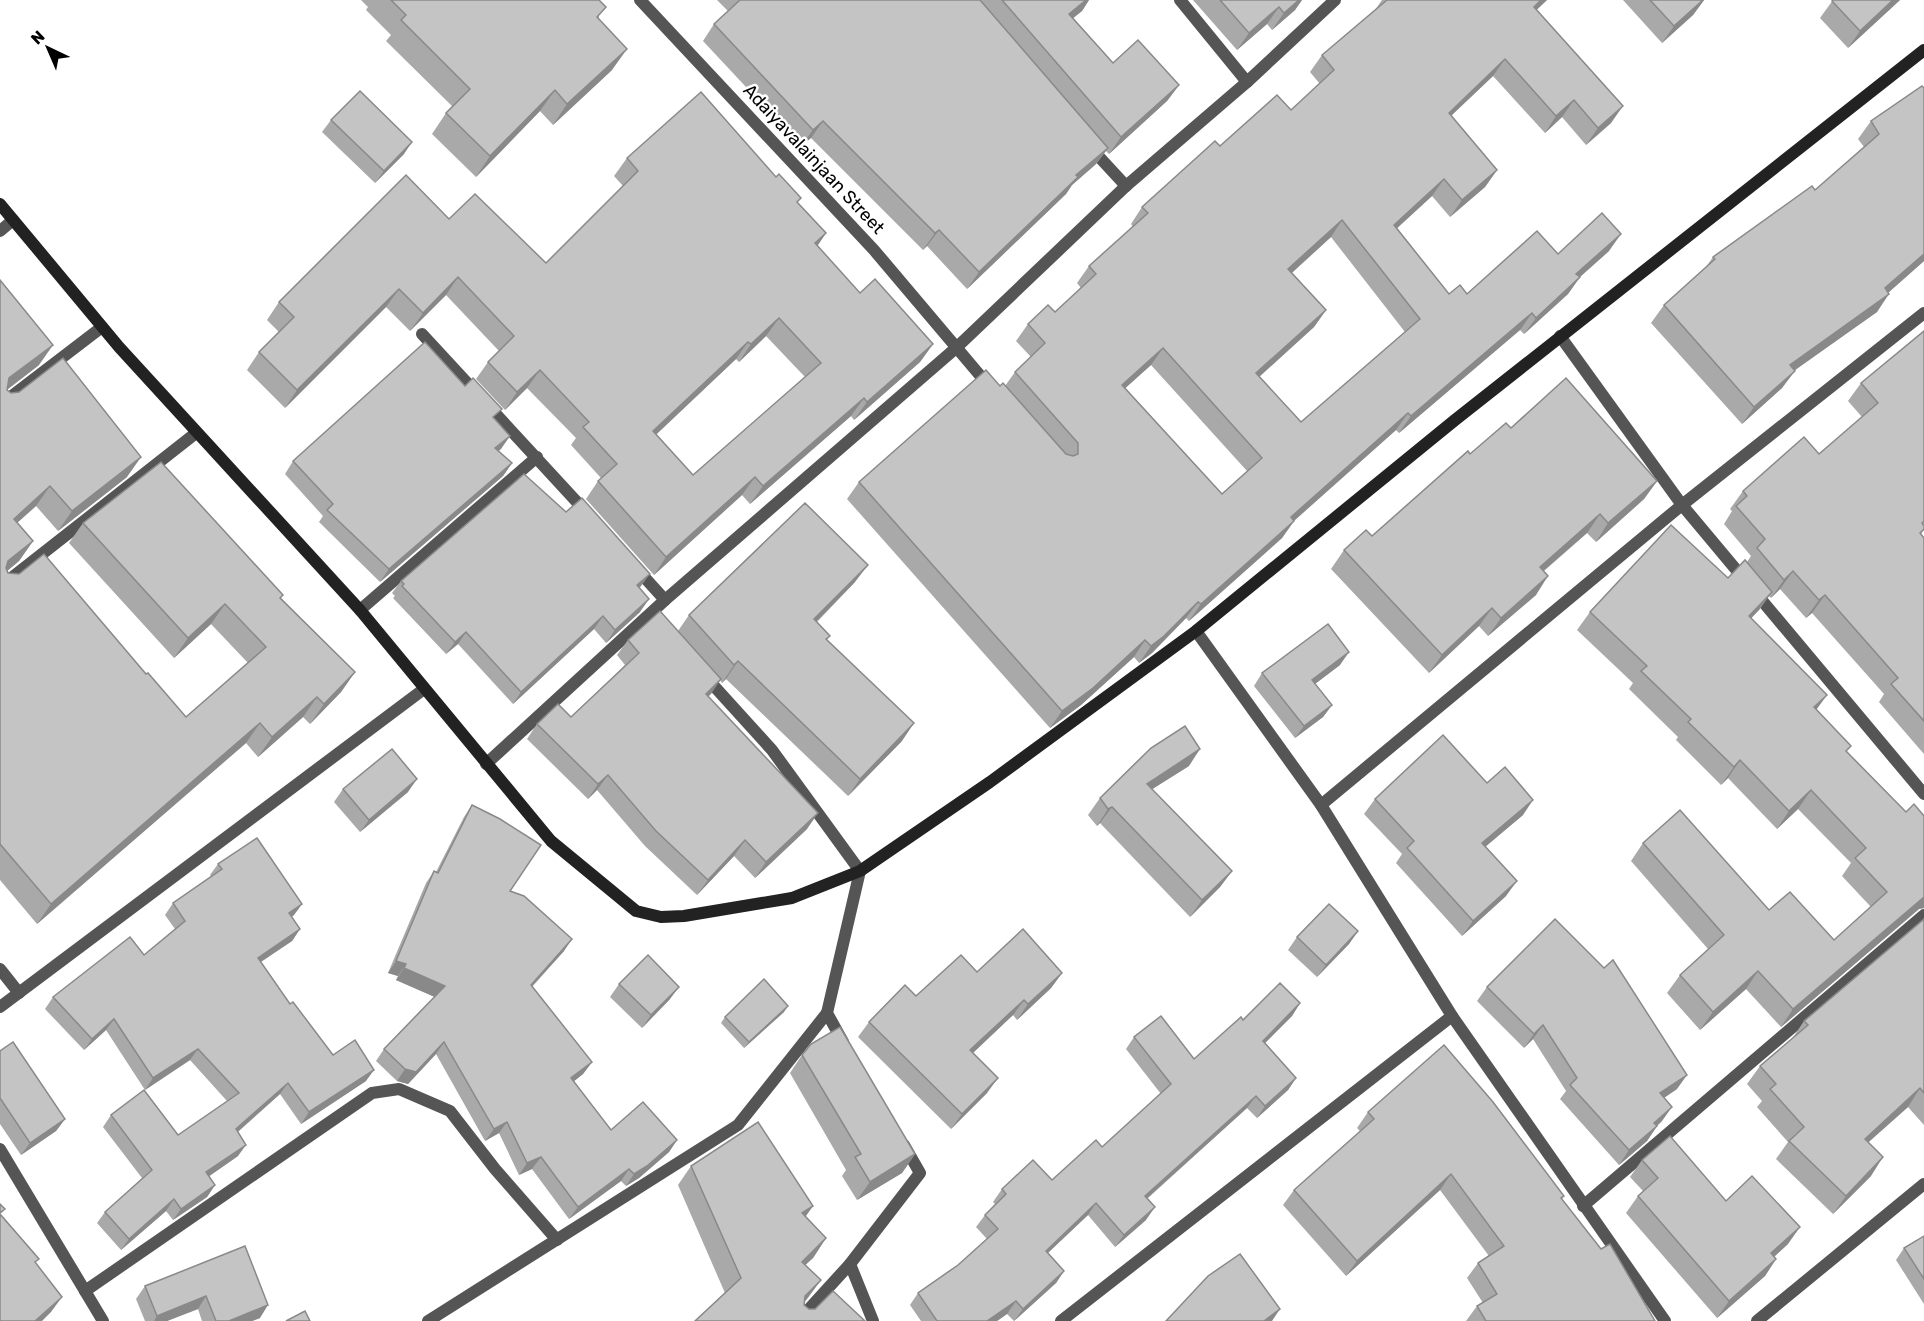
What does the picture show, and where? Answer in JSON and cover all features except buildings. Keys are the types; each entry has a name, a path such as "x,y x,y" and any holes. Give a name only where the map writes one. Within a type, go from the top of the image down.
{"main road":[{"path":"0,204 102,327 196,433 360,610 551,841 636,911 661,917 684,916 792,898 860,872 990,782 1196,631 1560,336 1923,54"}],"street":[{"name":"Adaiyavalainjaan Street","path":"640,0 874,250 1000,398"},
{"path":"1180,0 1248,82"},
{"path":"486,764 654,619 665,600 956,348 1126,186 1248,82 1335,0"},
{"path":"1083,140 1126,186"},
{"path":"0,231 13,220"},
{"path":"1321,805 1682,505 1924,313"},
{"path":"0,405 102,327"},
{"path":"422,334 597,525"},
{"path":"1560,336 1682,505 1924,794"},
{"path":"0,587 196,433"},
{"path":"360,610 537,457"},
{"path":"627,558 665,600"},
{"path":"1196,631 1321,805 1452,1016 1665,1321"},
{"path":"428,1321 738,1125 827,1013 860,872 772,750 696,666"},
{"path":"0,1007 424,688"},
{"path":"1583,1206 1924,915"},
{"path":"0,969 19,993"},
{"path":"827,1013 850,1053"},
{"path":"1061,1321 1452,1016"},
{"path":"85,1291 372,1093 399,1089 450,1111 495,1169 557,1240"},
{"path":"798,1321 850,1264 920,1173 897,1133"},
{"path":"0,1149 103,1321"},
{"path":"1756,1321 1924,1184"},
{"path":"850,1264 873,1321"}]}
